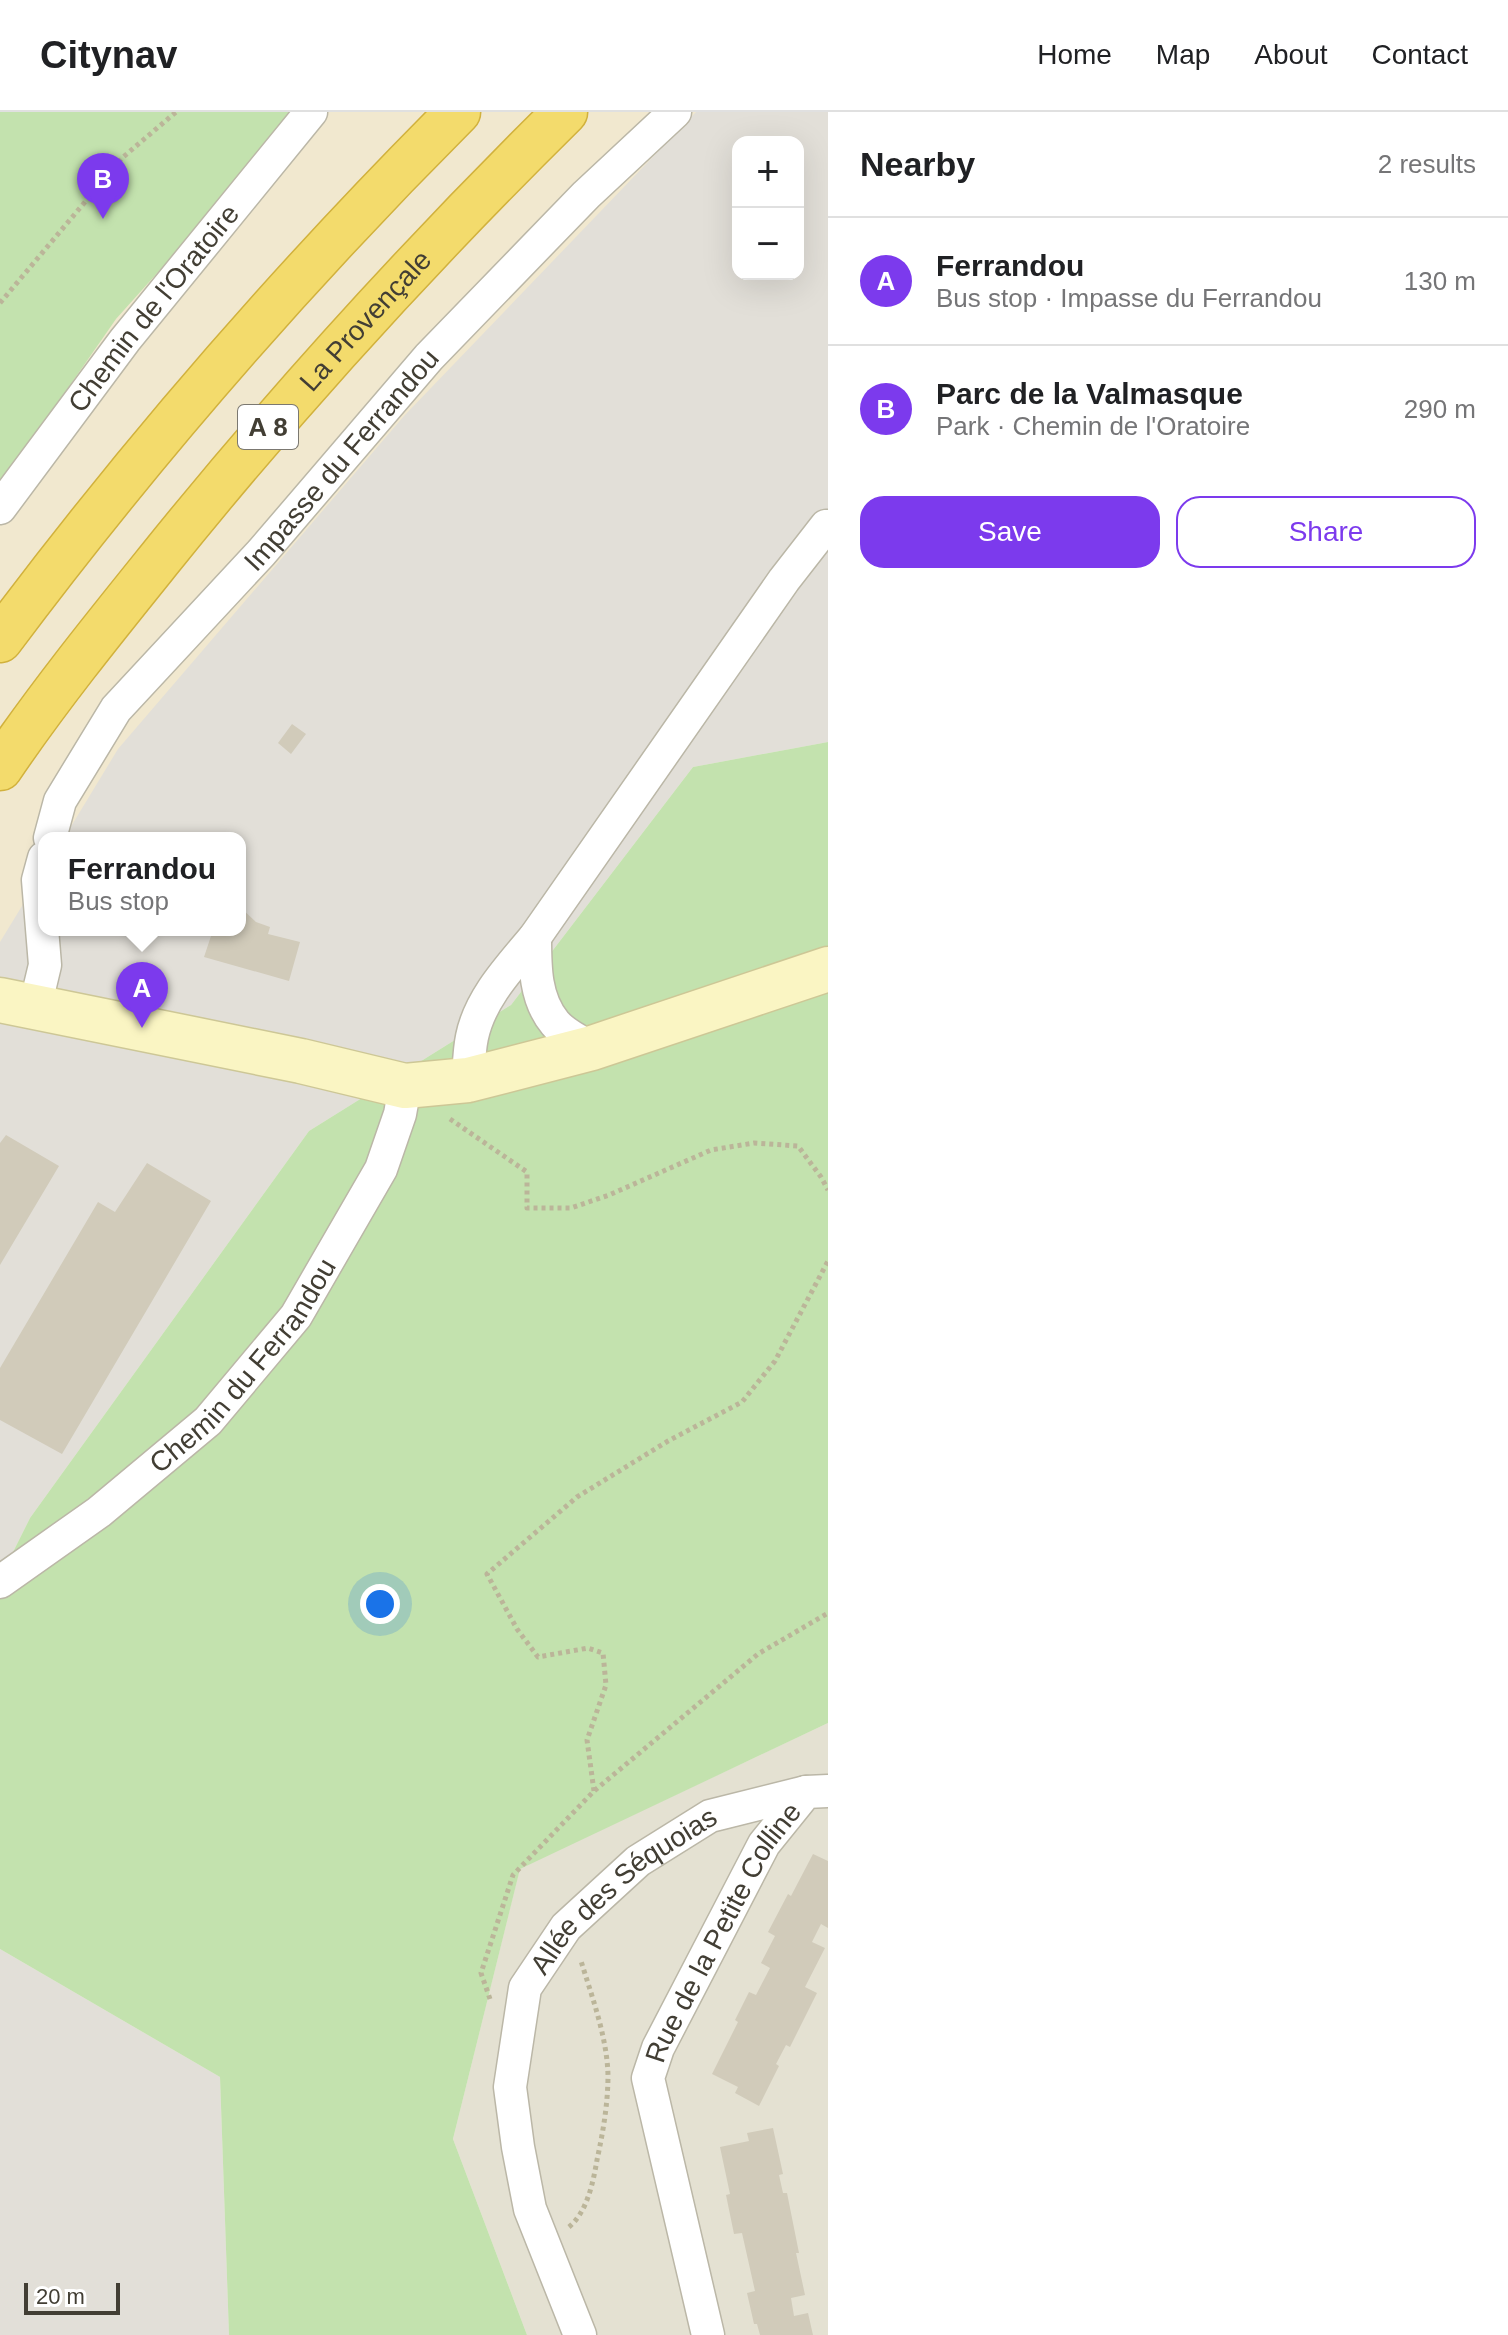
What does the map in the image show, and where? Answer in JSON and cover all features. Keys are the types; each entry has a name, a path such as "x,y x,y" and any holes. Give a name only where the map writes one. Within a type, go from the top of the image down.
{"highway":[{"name":"A 8","path":"0,640 61,558 174,419 281,296 458,112"},
{"name":"La Provençale","path":"0,768 110,621 234,466 363,320 482,194 565,112"}],"main road":[{"path":"17,1004 301,1061 405,1086 468,1080 592,1048 828,969"}],"street":[{"name":"Chemin de l'Oratoire","path":"0,508 125,340 311,112"},
{"name":"Impasse du Ferrandou","path":"52,832 60,801 116,709 261,553 429,357 586,195 675,112"},
{"path":"468,1080 472,1035 484,1005 502,977 535,937 784,580 826,526"},
{"path":"17,1004 45,965 43,936"},
{"path":"535,937 539,996 555,1023 592,1048"},
{"name":"Chemin du Ferrandou","path":"0,1582 99,1512 208,1421 296,1316 381,1169 400,1114 405,1086"},
{"name":"Allée des Séquoias","path":"580,2335 530,2209 518,2147 510,2087 525,1988 566,1927 638,1861 710,1816 817,1791"},
{"name":"Rue de la Petite Colline","path":"708,2335 648,2078 658,2048 764,1844 817,1791"}],"path":[{"path":"0,303 122,158 176,112"},
{"path":"405,1086 527,1172 527,1208 571,1208 609,1195 711,1150 754,1143 798,1146 828,1190"},
{"path":"594,1791 587,1740 606,1685 603,1653 588,1648 538,1657 517,1629 487,1574 577,1497 668,1441 742,1402 775,1361 828,1261"},
{"path":"517,2039 493,2008 481,1973 513,1875 594,1791 758,1654 828,1613"},
{"path":"544,2249 578,2220 594,2180 606,2117 608,2073 601,2032 579,1952 566,1927"}],"shaded area":[{"path":"0,112 756,112 113,832 38,832 38,922 0,969"},
{"path":"696,112 828,112 828,742 693,767 511,1005 309,1131 30,1518 0,1578 0,942 38,880 38,936 246,936 246,832 68,832 118,749 404,416"},
{"path":"828,1723 828,2335 527,2335 453,2139 520,1868"},
{"path":"0,1949 220,2077 229,2335 0,2335"}],"green space":[{"path":"0,112 298,112 296,118 116,319 0,486"},
{"path":"828,742 828,1723 520,1869 453,2139 527,2335 229,2335 220,2077 0,1949 0,1578 30,1518 309,1131 511,1005 693,767"}],"building":[{"path":"292,724 306,734 291,754 278,743"},
{"path":"246,913 256,922 270,927 268,934 300,942 289,981 204,957 211,936 246,936"},
{"path":"6,1135 59,1166 0,1265 0,1143"},
{"path":"147,1163 211,1201 62,1454 0,1420 0,1368 98,1202 115,1212"},
{"path":"813,1854 828,1861 828,1928 821,1924 812,1942 825,1948 805,1987 817,1993 790,2047 786,2045 776,2064 779,2066 759,2106 735,2093 738,2087 712,2074 749,1992 756,1995 770,1968 761,1963 775,1936 768,1932"},
{"path":"773,2128 783,2174 779,2175 783,2193 787,2193 805,2295 791,2298 794,2316 808,2313 813,2335 760,2335 757,2324 754,2324 747,2293 755,2291 742,2233 734,2234 726,2195 730,2194 720,2147 749,2141 747,2133"}],"place":[{"name":"Parc de la Valmasque","path":"103,219"},
{"name":"Ferrandou","path":"142,1028"}]}
